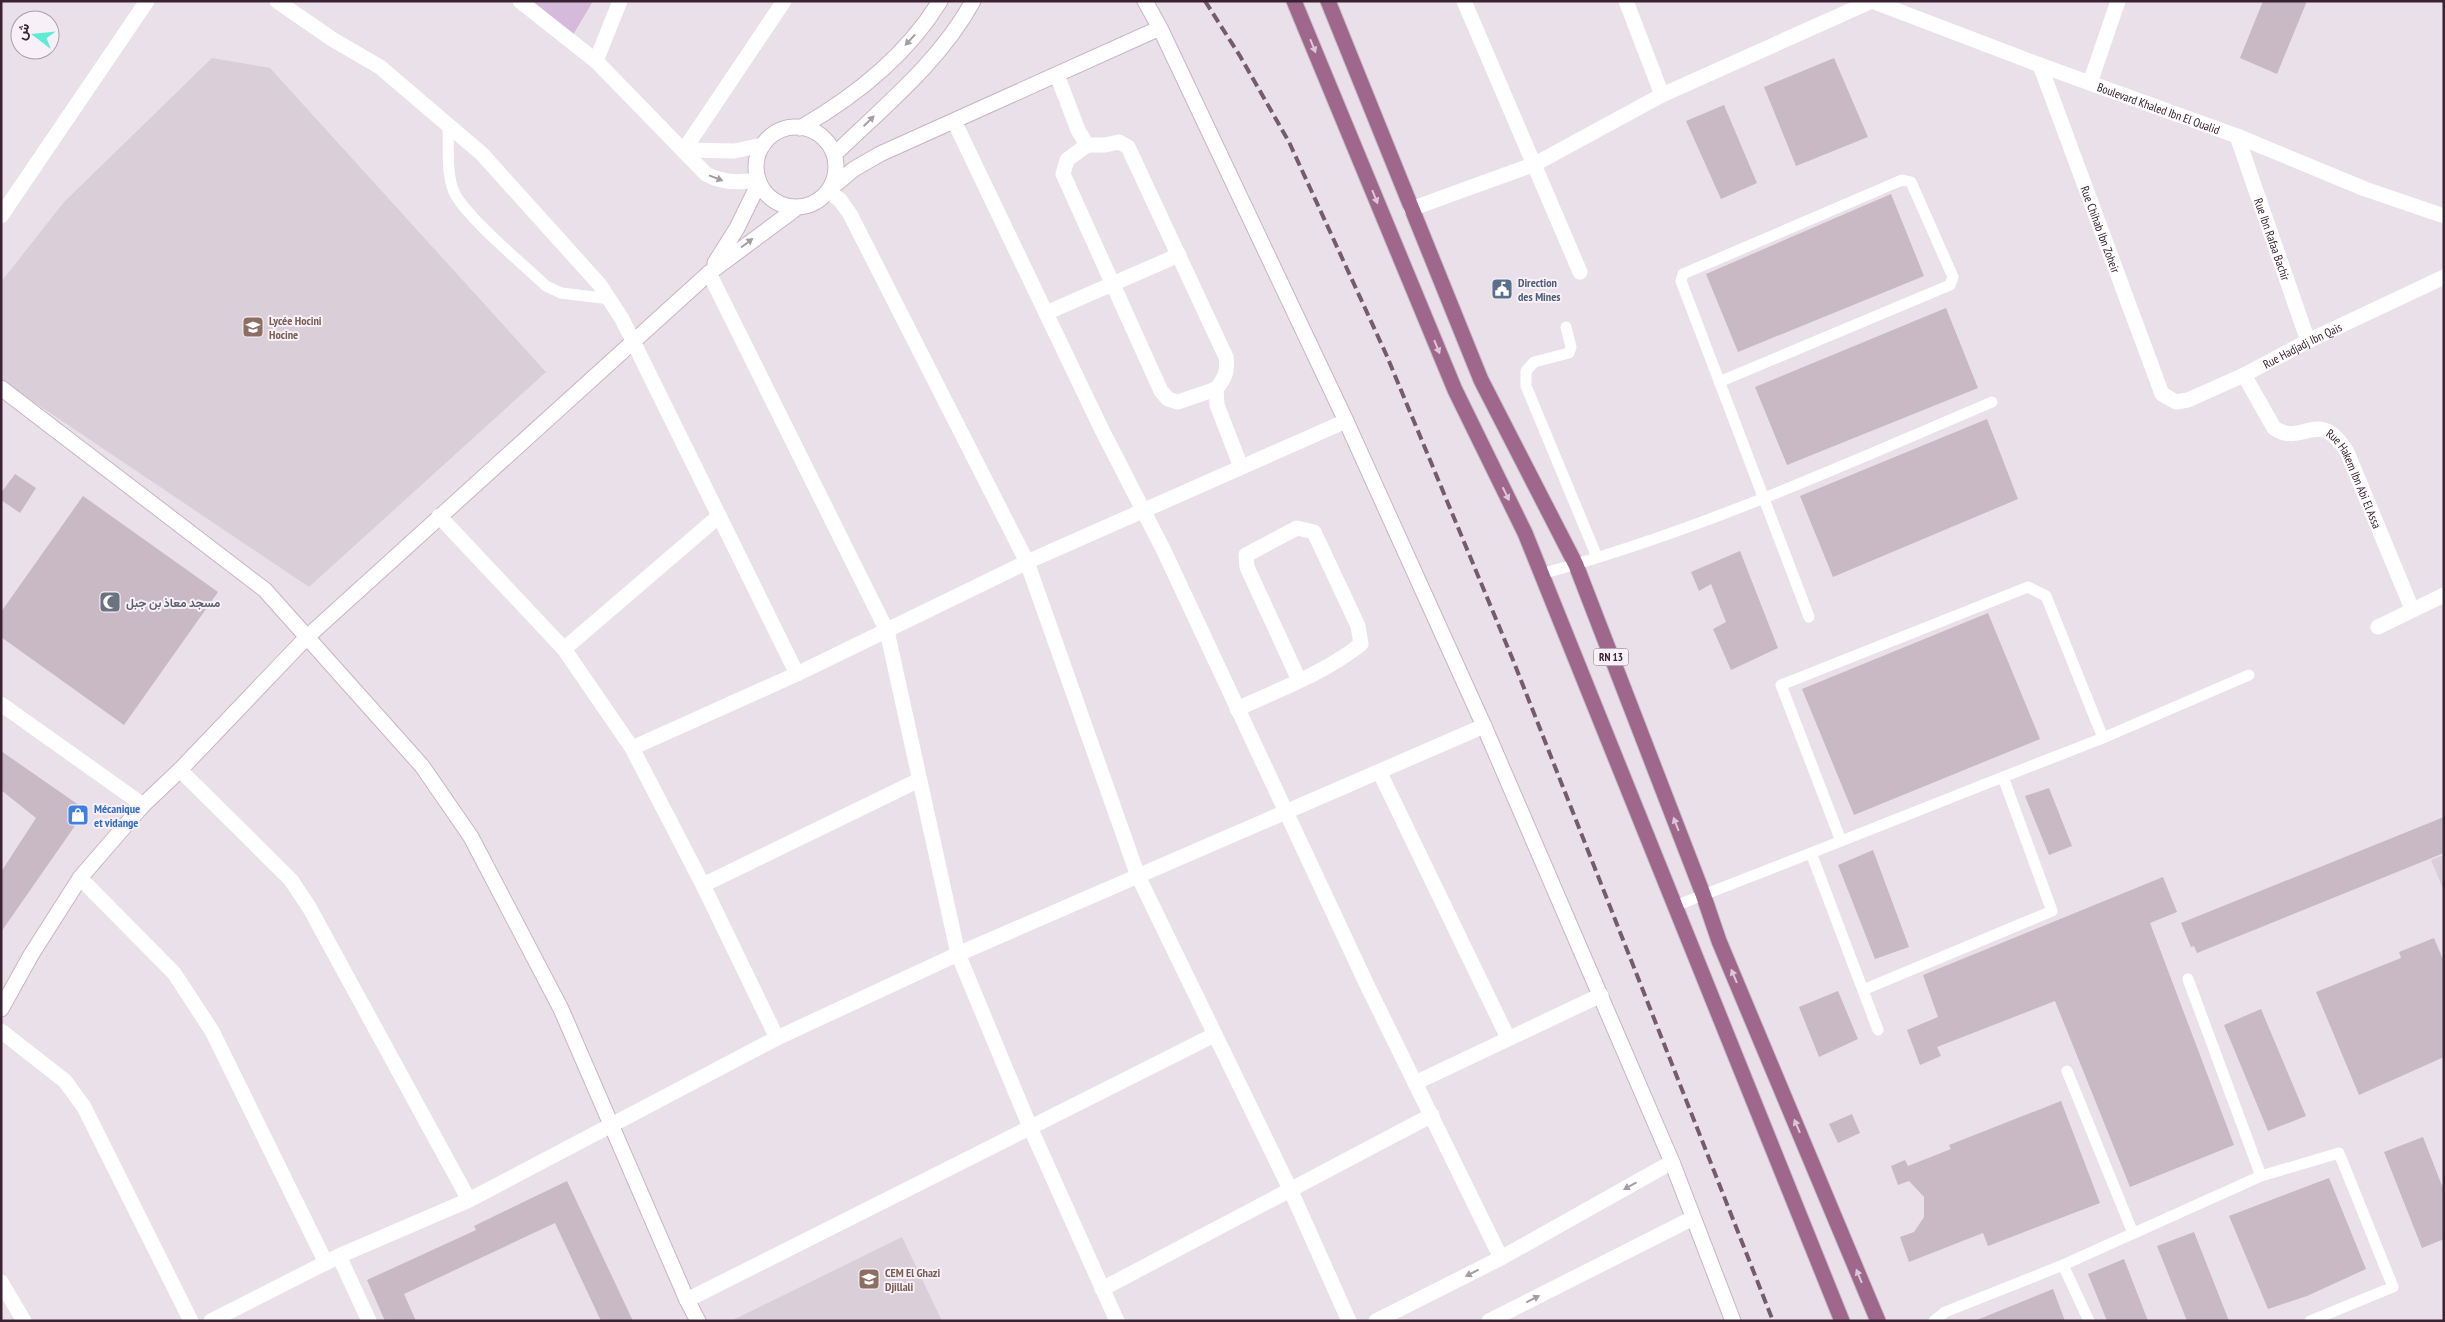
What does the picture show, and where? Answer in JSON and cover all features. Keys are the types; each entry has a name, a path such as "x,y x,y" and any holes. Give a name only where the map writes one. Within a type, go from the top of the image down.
{"main road":[{"name":"RN 13","path":"1294,1 1455,390 1525,533 1842,1321"},
{"name":"RN 13","path":"1328,1 1481,380 1576,565 1703,894 1719,941 1878,1321"}],"street":[{"path":"1,216 147,1"},
{"path":"277,1 332,39 380,67 482,154 600,285 610,299 633,341 797,674"},
{"path":"520,1 596,62 684,150 698,168 716,179 737,183 759,181"},
{"path":"596,62 620,1"},
{"path":"684,150 784,1"},
{"path":"800,128 839,104 874,76 914,35 940,1"},
{"path":"835,157 936,55 962,22 973,1"},
{"path":"1145,1 1160,28 1346,421 1484,726 1672,1162 1733,1321"},
{"path":"1464,1 1580,272"},
{"path":"1626,1 1662,96"},
{"path":"1412,209 1535,164 1662,96 1872,1"},
{"name":"Boulevard Khaled Ibn El Oualid","path":"1872,1 2090,84 2237,136 2364,189 2444,216"},
{"path":"2090,84 2118,1"},
{"path":"1,1008 31,955 80,878 143,805 180,770 306,638 709,273 798,208 820,200 854,169 880,154 1160,28"},
{"name":"Rue Chihab Ibn Zoheir","path":"2040,65 2162,394"},
{"path":"1056,75 1078,130 1087,145"},
{"path":"954,121 1046,313 1144,510 1415,1083 1501,1258"},
{"path":"798,208 786,206 775,201 766,194 759,181 758,161 763,145 773,135 786,128 800,128 811,130 821,136 835,157 836,170 829,190"},
{"name":"Rue Ibn Rafaa Bachir","path":"2237,136 2308,340"},
{"path":"1119,142 1128,147 1179,255 1226,357 1228,370 1224,380 1216,389 1178,402 1168,399 1161,391 1063,174 1067,160 1087,145 1105,145 1119,142"},
{"path":"684,150 734,151 763,145"},
{"path":"835,157 880,154"},
{"path":"709,273 737,228 759,181"},
{"path":"829,190 840,200 850,214 1027,562 1138,876 1290,1189 1349,1321"},
{"path":"1046,313 1179,255"},
{"path":"709,273 887,631 958,954 1030,1127 1116,1321"},
{"name":"Rue Hadjadj Ibn Qais","path":"2162,394 2176,402 2188,400 2244,375 2308,340 2444,277"},
{"name":"Rue Hakem Ibn Abi El Assa","path":"2244,375 2274,428 2280,432 2290,433 2321,429 2331,432 2338,438 2347,452 2412,609"},
{"path":"1,388 265,590 422,766 471,837 561,1008 687,1300 698,1321"},
{"path":"1216,389 1217,405 1241,467"},
{"path":"632,748 797,674 1027,562 1346,421"},
{"path":"439,516 564,649 632,748 703,886 777,1038"},
{"path":"564,649 719,516"},
{"path":"1237,709 1299,680 1343,659 1361,644 1358,626 1314,532 1296,528 1246,555 1248,567 1299,680"},
{"path":"2378,627 2412,609 2444,596"},
{"path":"1,704 143,805"},
{"path":"211,1321 230,1316 332,1260 469,1200 777,1038 958,954 1380,773 1484,726"},
{"path":"180,770 291,880 309,907 469,1200"},
{"path":"1380,773 1508,1038"},
{"path":"703,886 919,780"},
{"path":"80,878 174,973 192,998 212,1031 332,1260 369,1321"},
{"path":"1415,1083 1600,994"},
{"path":"1,1031 65,1082 84,1108 191,1321"},
{"path":"687,1300 1214,1035"},
{"path":"1102,1289 1432,1115"},
{"path":"1376,1321 1501,1258 1672,1162"},
{"path":"1489,1321 1693,1218"},
{"path":"1,1282 24,1321"}],"lane":[{"path":"448,126 451,179 454,192 466,210 546,286 561,293 610,299"},
{"path":"1719,382 1950,285 1953,277 1911,182 1902,180 1682,275 1681,281 1763,499 1809,617"},
{"path":"1566,327 1571,347 1569,353 1534,362 1526,371 1526,386 1597,557"},
{"path":"1542,574 1576,565 1763,499 1992,402"},
{"path":"1841,841 1781,685 2028,587 2046,596 2103,738"},
{"path":"1675,906 2103,738 2249,675"},
{"path":"1863,990 2052,911 2003,777"},
{"path":"1811,853 1878,1030"},
{"path":"2188,979 2261,1176"},
{"path":"2066,1071 2133,1233"},
{"path":"1934,1321 1944,1312 2064,1264 2261,1176 2339,1153 2393,1287 2310,1321"},
{"path":"2064,1264 2089,1321"}],"shaded area":[{"path":"530,1 593,1 573,35"},
{"name":"Lycée Hocini Hocine","path":"212,58 270,68 546,372 309,587 1,380 1,282 64,202"},
{"path":"2444,855 2444,891 2431,860"},
{"name":"CEM El Ghazi Djillali","path":"902,1237 942,1321 731,1321"}],"building":[{"path":"2263,1 2307,1 2277,74 2240,58"},
{"path":"1834,58 1868,137 1796,166 1764,87"},
{"path":"1724,105 1757,183 1721,199 1686,121"},
{"path":"1891,194 1924,276 1738,352 1706,274"},
{"path":"1946,308 1978,388 1787,465 1755,387"},
{"path":"1987,419 2018,499 1833,577 1800,496"},
{"path":"15,474 36,488 20,513 1,500 1,493"},
{"name":"مسجد معاذ بن جبل","path":"83,496 218,592 124,725 1,637 1,612"},
{"path":"1740,551 1778,648 1731,670 1713,629 1726,622 1711,584 1699,591 1691,572"},
{"path":"1988,613 2040,739 1854,815 1802,689"},
{"path":"1,751 86,810 1,932 1,872 36,818 1,790"},
{"path":"2049,788 2072,846 2049,855 2025,796"},
{"path":"2444,817 2444,853 2197,953 2194,946 2191,947 2181,923"},
{"path":"1873,850 1909,947 1875,959 1838,865"},
{"path":"2163,877 2177,912 2150,923 2234,1145 2130,1187 2055,1001 1937,1047 1941,1056 1920,1065 1907,1030 1938,1017 1923,975"},
{"path":"2434,938 2444,962 2444,1057 2359,1095 2316,992 2401,958 2399,952"},
{"path":"1838,991 1858,1039 1819,1057 1799,1007"},
{"path":"2261,1009 2306,1116 2268,1131 2224,1025"},
{"path":"2061,1101 2100,1203 1988,1246 1983,1233 1909,1262 1900,1237 1914,1232 1924,1217 1924,1197 1909,1181 1898,1185 1891,1166 1905,1160 1908,1166 1951,1149 1949,1145"},
{"path":"1852,1114 1860,1133 1838,1143 1829,1124"},
{"path":"2423,1137 2444,1191 2444,1239 2422,1248 2384,1152"},
{"path":"2329,1178 2366,1269 2307,1296 2268,1309 2229,1216"},
{"path":"567,1181 633,1321 601,1321 555,1223 404,1294 416,1321 385,1321 367,1280 476,1230 474,1226"},
{"path":"2194,1232 2229,1321 2187,1321 2157,1246"},
{"path":"2124,1259 2148,1321 2107,1321 2088,1274"},
{"path":"2053,1289 2065,1321 1977,1321 1977,1320"}],"railway":[{"path":"1205,1 1240,56 1289,142 1386,354 1513,660 1773,1321"}],"place":[{"name":"Direction des Mines","path":"1502,289"},
{"name":"Lycée Hocini Hocine","path":"253,327"},
{"name":"مسجد معاذ بن جبل","path":"110,602"},
{"name":"Mécanique et vidange","path":"78,815"},
{"name":"CEM El Ghazi Djillali","path":"869,1279"}]}
